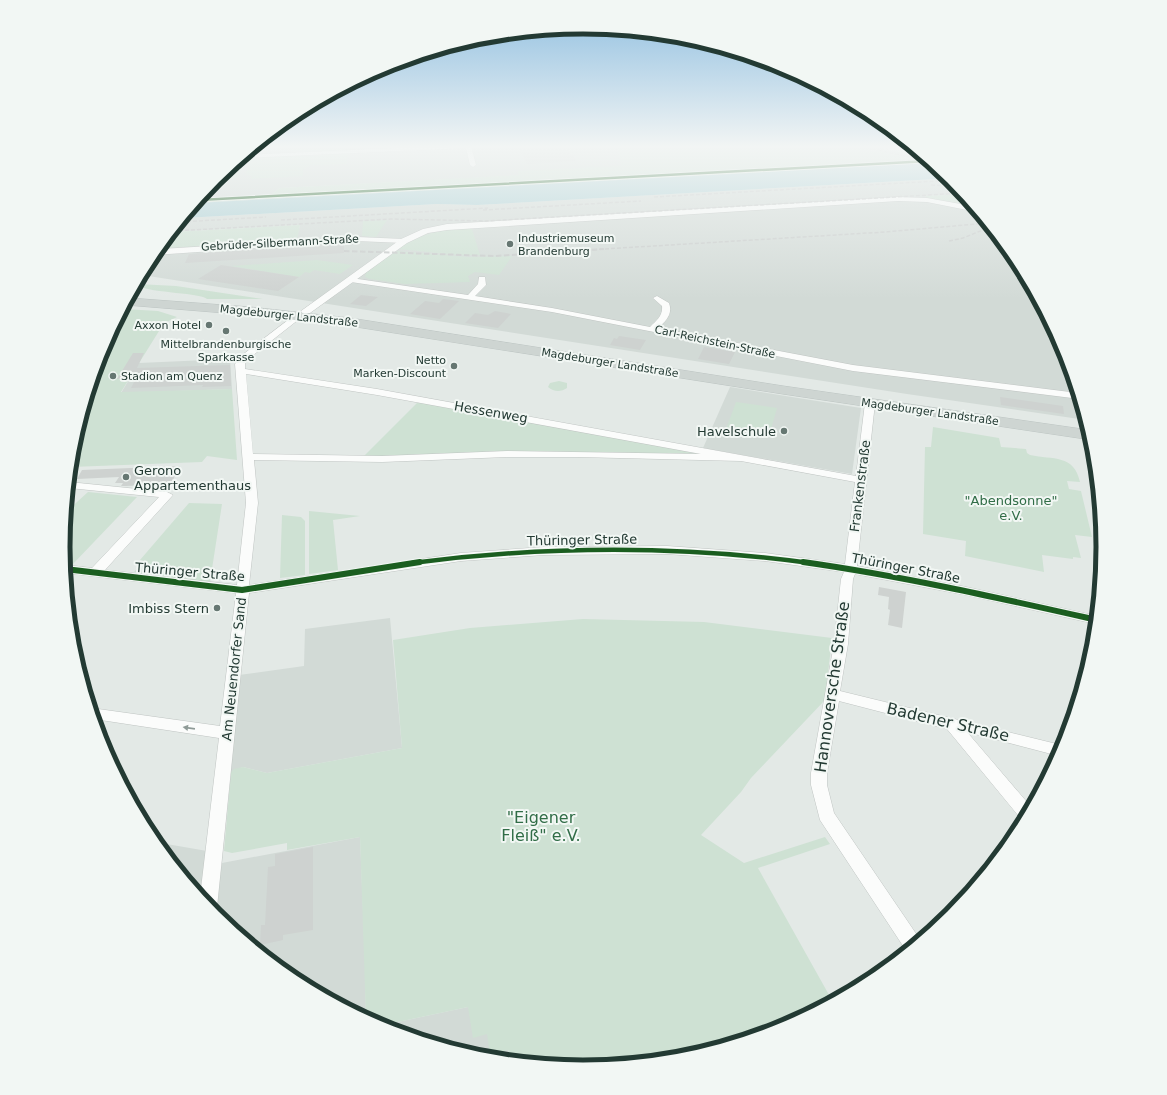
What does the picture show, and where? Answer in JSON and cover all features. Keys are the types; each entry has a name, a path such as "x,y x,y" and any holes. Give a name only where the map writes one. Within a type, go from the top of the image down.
{"main road":[{"name":"Magdeburger Landstraße","path":"135,298 229,304 1083,428"},
{"name":"Magdeburger Landstraße","path":"133,302 302,314 870,403 1084,434"}],"street":[{"path":"302,314 404,241 418,234 439,228 504,222 904,199 967,206"},
{"name":"Gebrüder-Silbermann-Straße","path":"166,250 357,239 404,241"},
{"path":"470,297 482,285 482,278"},
{"name":"Carl-Reichstein-Straße","path":"351,280 470,297 653,329 853,368 1074,395"},
{"path":"653,329 664,318 667,311 666,305 657,298"},
{"name":"Am Neuendorfer Sand","path":"209,899 252,503 240,364 244,358 302,314"},
{"name":"Hessenweg","path":"241,371 384,393 861,480"},
{"name":"Frankenstraße","path":"851,568 870,403"},
{"name":"Hessenweg","path":"248,457 382,459 507,454 578,454 741,458"},
{"path":"74,485 167,495 95,573"},
{"name":"Thüringer Straße","path":"71,570 242,590 461,557 552,551 635,549 711,553 802,561 851,568 966,591 1092,619"},
{"name":"Hannoversche Straße","path":"851,568 847,578 841,644 819,773 820,792 826,815 911,943"},
{"name":"Badener Straße","path":"833,694 952,725 965,726 1056,749"},
{"path":"97,714 228,733"},
{"path":"952,725 1024,810"}],"shaded area":[{"path":"208,197 234,197 218,198"},
{"path":"616,197 927,197 964,202 991,235 1010,262 1044,320 1070,382 1081,419 907,394 148,276 166,249 296,240 300,225 179,232 190,218 437,204 477,205"},
{"path":"230,359 232,389 121,393 139,363"},
{"name":"Havelschule","path":"730,387 861,408 852,474 703,448"},
{"path":"390,618 402,748 267,773 243,767 231,772 239,675 304,666 305,629"},
{"path":"360,837 366,1012 327,992 298,974 245,934 220,911 215,906 222,863"},
{"path":"164,844 207,851 203,892"},
{"path":"468,1007 487,1034 508,1050 510,1056 451,1044 391,1023"}],"green space":[{"path":"208,197 305,197 203,203"},
{"path":"927,197 959,197 964,203 959,203"},
{"path":"387,220 376,237 362,236 363,221"},
{"path":"300,225 297,240 166,249 179,232"},
{"path":"471,226 480,255 458,255 398,249 406,243 424,235"},
{"path":"396,251 469,257 512,256 499,275 475,272 468,276 470,282 405,284 365,277 366,273"},
{"path":"317,260 353,265 340,274 314,270 310,273 305,272 299,277 231,266"},
{"path":"143,284 176,286 263,299 207,299 196,295 141,287"},
{"name":"Stadion am Quenz","path":"129,309 158,311 177,317 156,327 159,331 121,392 232,389 237,460 207,456 202,462 76,467 87,415 97,382 109,351"},
{"path":"559,381 567,383 567,388 558,391 548,387 550,383"},
{"path":"418,402 701,452 701,456 363,457"},
{"path":"736,402 777,408 769,436 726,429"},
{"name":"\"Abendsonne\" e.V.","path":"933,427 999,438 1001,447 1026,449 1027,453 1030,455 1054,458 1068,462 1077,473 1080,482 1067,481 1069,489 1081,491 1092,537 1075,535 1081,558 1073,557 1073,559 1042,555 1044,572 965,556 966,541 923,534 925,447 931,447"},
{"path":"88,492 137,497 72,565 71,565 70,548 72,507"},
{"path":"189,503 222,504 210,582 134,572 144,561 140,560"},
{"path":"309,511 360,516 333,520 338,570 309,574"},
{"path":"282,515 301,517 305,521 305,575 280,578"},
{"name":"\"Eigener Fleiß\" e.V.","path":"583,619 704,622 832,638 825,700 751,778 741,792 701,835 744,863 825,837 830,844 758,868 830,997 780,1022 749,1034 716,1044 651,1057 617,1060 550,1060 510,1056 508,1050 494,1053 490,1052 487,1034 473,1038 468,1007 391,1023 366,1012 360,837 287,850 287,843 232,853 224,851 231,772 234,769 243,767 267,773 402,748 393,640 470,628"}],"water":[{"path":"305,197 616,197 477,205 437,204 190,218 203,203"}],"building":[{"path":"344,244 344,253 185,263 189,254"},
{"path":"221,265 299,277 278,291 198,279"},
{"path":"361,295 378,297 366,306 350,304"},
{"path":"443,299 459,301 440,319 410,314 425,301 439,303"},
{"path":"495,311 511,314 498,328 465,323 475,313 488,315"},
{"path":"619,336 646,340 640,350 610,345 614,338 617,339"},
{"path":"704,347 735,352 729,364 698,359"},
{"path":"133,353 144,353 137,368 230,365 231,386 202,387 203,385 131,388 136,378 117,379"},
{"path":"1000,397 1063,406 1064,414 1001,405"},
{"name":"Gerono Appartementhaus","path":"180,466 171,484 121,486 123,483 115,483 119,477 77,479 82,470"},
{"path":"879,587 906,592 902,628 888,625 890,610 888,609 889,597 878,595"},
{"path":"313,847 313,930 283,935 283,940 260,945 261,925 265,925 268,867 275,866 275,854"}],"railway":[{"path":"180,231 391,219 486,221 893,197"},
{"path":"483,210 641,201"},
{"path":"281,220 488,208"},
{"path":"187,222 266,217"},
{"path":"587,250 885,232 982,224"},
{"path":"949,241 963,238 986,229"},
{"path":"344,251 495,256 604,249"}],"cycle path":[{"path":"206,200 253,197"},
{"path":"71,570 242,590 461,557 544,551 667,550 765,557 851,569 966,591 1092,619"}],"place":[{"name":"Industriemuseum Brandenburg","path":"510,244"},
{"name":"Axxon Hotel","path":"209,325"},
{"name":"Mittelbrandenburgische Sparkasse","path":"226,331"},
{"name":"Netto Marken-Discount","path":"454,366"},
{"name":"Stadion am Quenz","path":"113,376"},
{"name":"Havelschule","path":"784,431"},
{"name":"Gerono Appartementhaus","path":"126,477"},
{"name":"Imbiss Stern","path":"217,608"}]}
